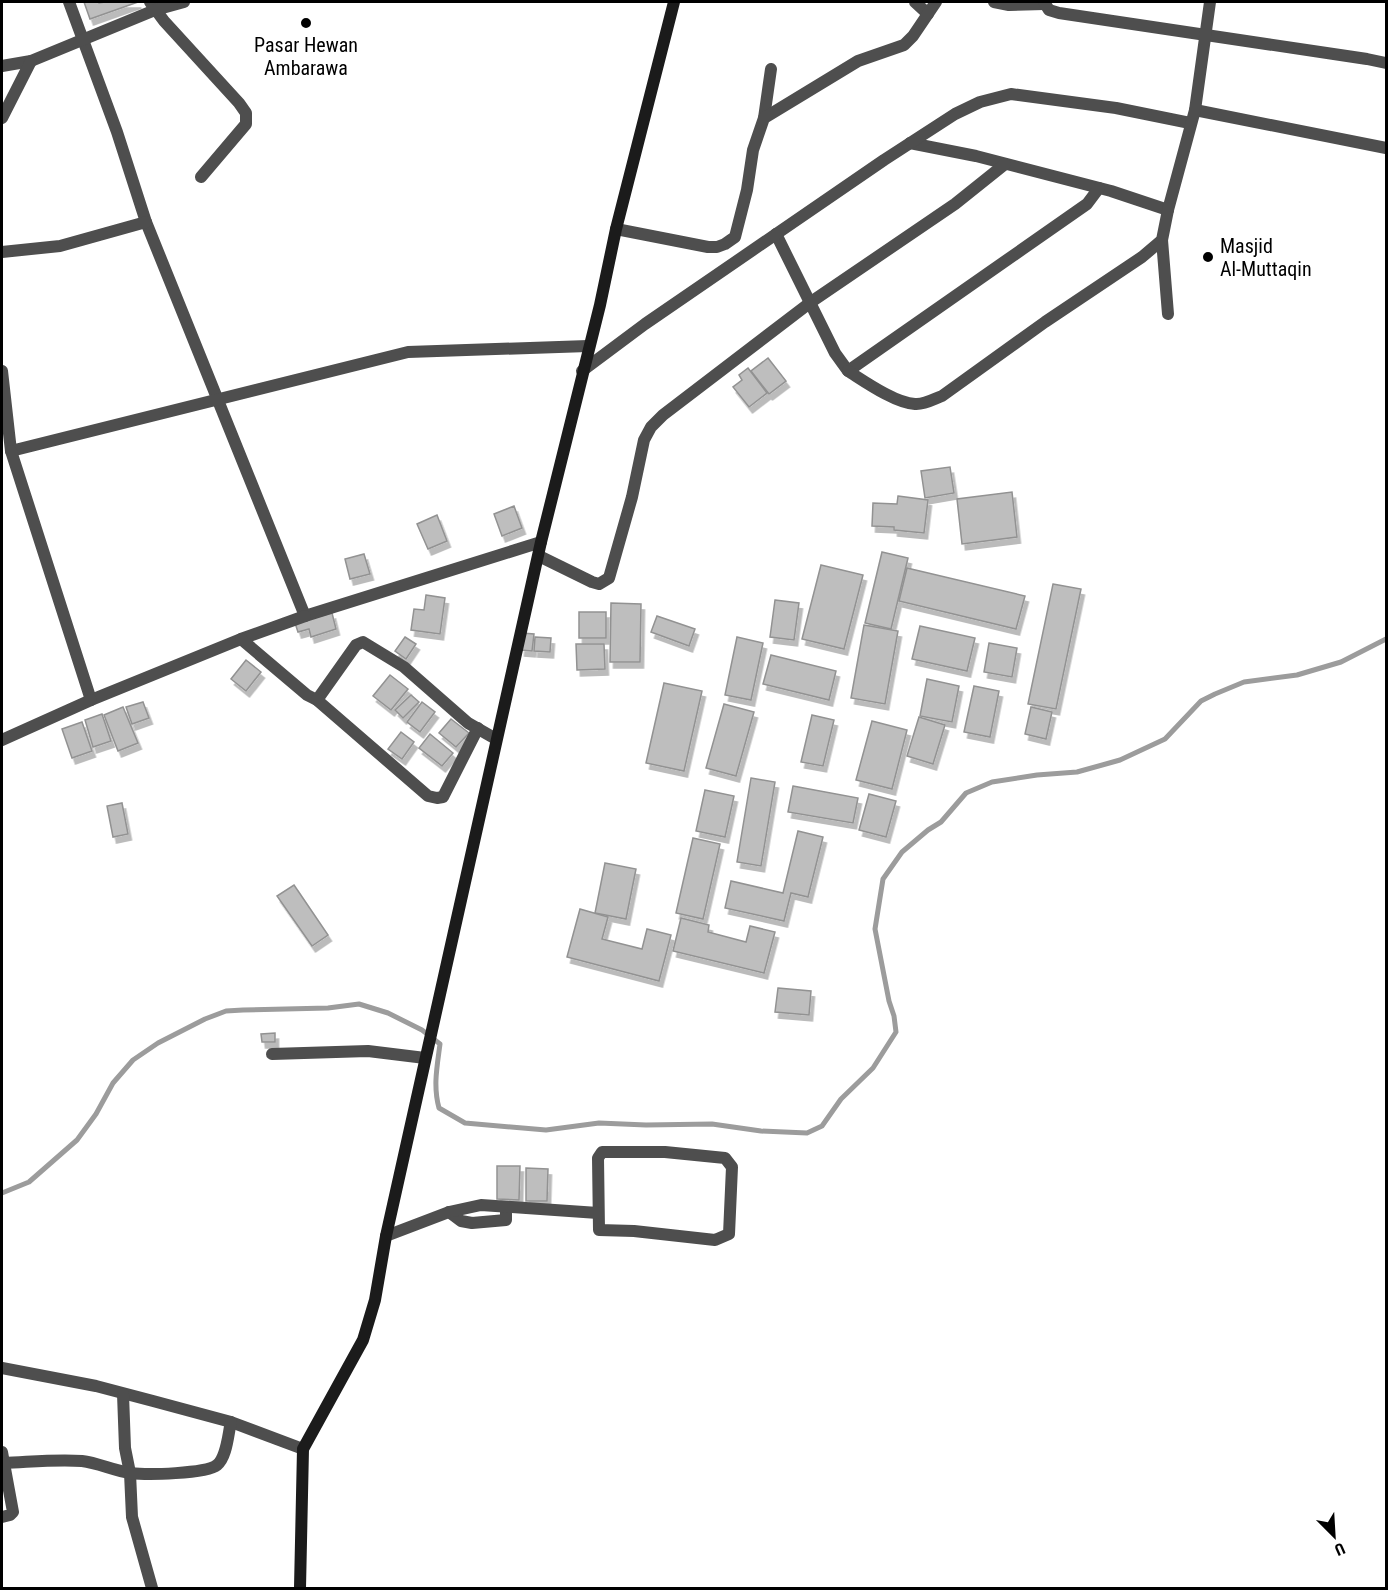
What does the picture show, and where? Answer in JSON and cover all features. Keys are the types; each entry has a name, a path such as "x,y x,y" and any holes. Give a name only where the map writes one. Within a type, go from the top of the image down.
{"street":[{"path":"69,2 117,132 146,222 305,616"},
{"path":"2,66 31,61 82,40 153,6 184,2"},
{"path":"300,1588 303,1449 363,1340 375,1300 386,1236 541,542 616,229 674,2"},
{"path":"915,2 928,14"},
{"path":"764,118 858,61 904,45 913,36 936,2"},
{"path":"994,2 1008,5 1044,3 1049,10 1059,13 1386,63"},
{"path":"1168,314 1162,240 1195,110 1210,2"},
{"path":"153,6 246,113 246,124 201,177"},
{"path":"2,118 31,61"},
{"path":"616,229 708,247 717,247 735,237 747,190 753,150 764,118 771,69"},
{"path":"582,371 645,324 910,142 955,114 980,102 1011,94 1116,108 1190,123"},
{"path":"1195,110 1386,148"},
{"path":"910,142 1099,188 1168,210"},
{"path":"539,556 592,582 599,584 609,578 632,497 644,440 651,427 729,363 811,302 955,204 1005,164"},
{"path":"848,371 1087,204 1099,188"},
{"path":"2,252 60,246 146,222"},
{"path":"776,234 835,353 848,371 876,389 914,405 942,396 1045,322 1142,257 1162,240"},
{"path":"11,451 408,352 588,346"},
{"path":"2,378 11,451 91,700"},
{"path":"2,740 91,700 241,639 305,616 541,542"},
{"path":"241,639 428,796 443,797 478,729"},
{"path":"316,700 356,645 363,642 404,667 468,723 496,739"},
{"path":"272,1054 368,1052 425,1058"},
{"path":"602,1152 665,1152 724,1158 732,1167 731,1229 724,1237 715,1239 599,1230 598,1214 598,1158 602,1152"},
{"path":"386,1236 449,1212 481,1205 598,1214"},
{"path":"449,1212 461,1221 493,1223 506,1220 506,1207"},
{"path":"2,1368 96,1386 231,1422 303,1449"},
{"path":"123,1394 125,1448 130,1473 132,1517 152,1588"},
{"path":"2,1517 13,1512 3,1458 93,1462 130,1473 207,1470 221,1461 231,1422"}],"building":[{"path":"84,2 99,3 138,2 90,19"},
{"path":"768,358 786,381 769,394 751,371"},
{"path":"748,368 767,393 749,407 733,387 742,380 739,375"},
{"path":"950,467 954,493 925,498 921,471"},
{"path":"1012,492 1017,537 962,544 957,499"},
{"path":"898,496 928,500 924,533 894,530 894,527 872,526 873,503 897,504"},
{"path":"514,506 522,528 502,536 494,514"},
{"path":"437,515 447,541 428,549 417,524"},
{"path":"882,552 908,558 891,629 865,623"},
{"path":"364,554 370,574 350,579 345,559"},
{"path":"821,565 863,575 844,649 802,639"},
{"path":"907,568 1025,596 1016,629 899,601"},
{"path":"1053,584 1081,589 1056,709 1028,704"},
{"path":"426,595 445,598 440,634 411,630 414,609 424,610"},
{"path":"775,600 799,603 794,640 770,637"},
{"path":"611,603 641,604 640,662 610,662"},
{"path":"579,612 606,612 606,638 579,638"},
{"path":"332,613 336,629 311,637 309,629 298,632 295,623"},
{"path":"657,616 695,629 689,646 651,632"},
{"path":"864,625 898,631 885,704 851,698"},
{"path":"920,626 975,638 967,671 912,659"},
{"path":"522,633 534,634 532,651 521,650"},
{"path":"405,637 416,644 406,659 395,651"},
{"path":"535,637 551,638 550,652 534,651"},
{"path":"737,637 763,643 751,700 725,695"},
{"path":"989,643 1017,648 1012,677 984,672"},
{"path":"576,644 604,644 605,669 577,670"},
{"path":"771,655 836,671 829,700 763,684"},
{"path":"246,660 261,672 246,691 231,679"},
{"path":"390,675 408,689 391,710 373,696"},
{"path":"927,679 959,686 952,722 920,716"},
{"path":"664,683 702,691 684,771 646,763"},
{"path":"974,686 999,691 990,737 964,732"},
{"path":"411,695 419,702 403,718 395,710"},
{"path":"143,702 149,718 132,724 126,707"},
{"path":"422,702 435,712 420,732 407,722"},
{"path":"724,704 754,712 736,776 706,768"},
{"path":"123,707 138,743 118,751 104,715"},
{"path":"1031,707 1052,712 1046,739 1025,734"},
{"path":"102,714 111,741 93,747 85,720"},
{"path":"812,715 834,720 823,766 801,762"},
{"path":"919,717 945,725 933,764 907,756"},
{"path":"451,719 469,733 456,747 439,733"},
{"path":"872,721 907,730 892,789 856,780"},
{"path":"82,722 92,751 72,758 62,729"},
{"path":"401,732 414,742 402,759 388,749"},
{"path":"430,734 453,753 442,766 419,748"},
{"path":"751,778 775,782 761,866 737,862"},
{"path":"793,786 858,798 853,823 788,812"},
{"path":"705,790 734,796 725,837 696,831"},
{"path":"869,794 896,801 886,837 859,830"},
{"path":"122,803 128,834 113,837 107,806"},
{"path":"798,831 823,837 808,897 791,893 784,921 725,908 731,881 783,893"},
{"path":"693,838 720,844 703,919 676,913"},
{"path":"605,863 636,869 626,919 595,913"},
{"path":"294,885 328,935 312,946 277,896"},
{"path":"580,909 608,917 602,939 642,949 647,929 671,935 659,981 567,957"},
{"path":"681,918 709,925 708,932 746,942 750,926 775,932 764,973 673,951"},
{"path":"778,988 811,991 809,1015 775,1012"},
{"path":"275,1033 275,1042 262,1042 261,1034"},
{"path":"497,1166 520,1166 519,1200 497,1199"},
{"path":"526,1168 548,1169 547,1201 526,1201"}],"waterway":[{"path":"2,1193 29,1182 77,1140 96,1114 113,1083 133,1060 158,1043 226,1011 328,1008 359,1004 388,1013 422,1030 440,1044 436,1084 439,1108 465,1123 546,1130 599,1123 712,1124 761,1131 807,1133 822,1126 841,1099 873,1068 896,1032 875,929 883,879 902,852 941,822 966,793 992,782 1077,772 1120,760 1165,739 1201,701 1215,694 1244,682 1297,675 1341,662 1386,639"}],"place":[{"name":"Pasar Hewan Ambarawa","path":"306,23"},
{"name":"Masjid Al-Muttaqin","path":"1208,257"}]}
